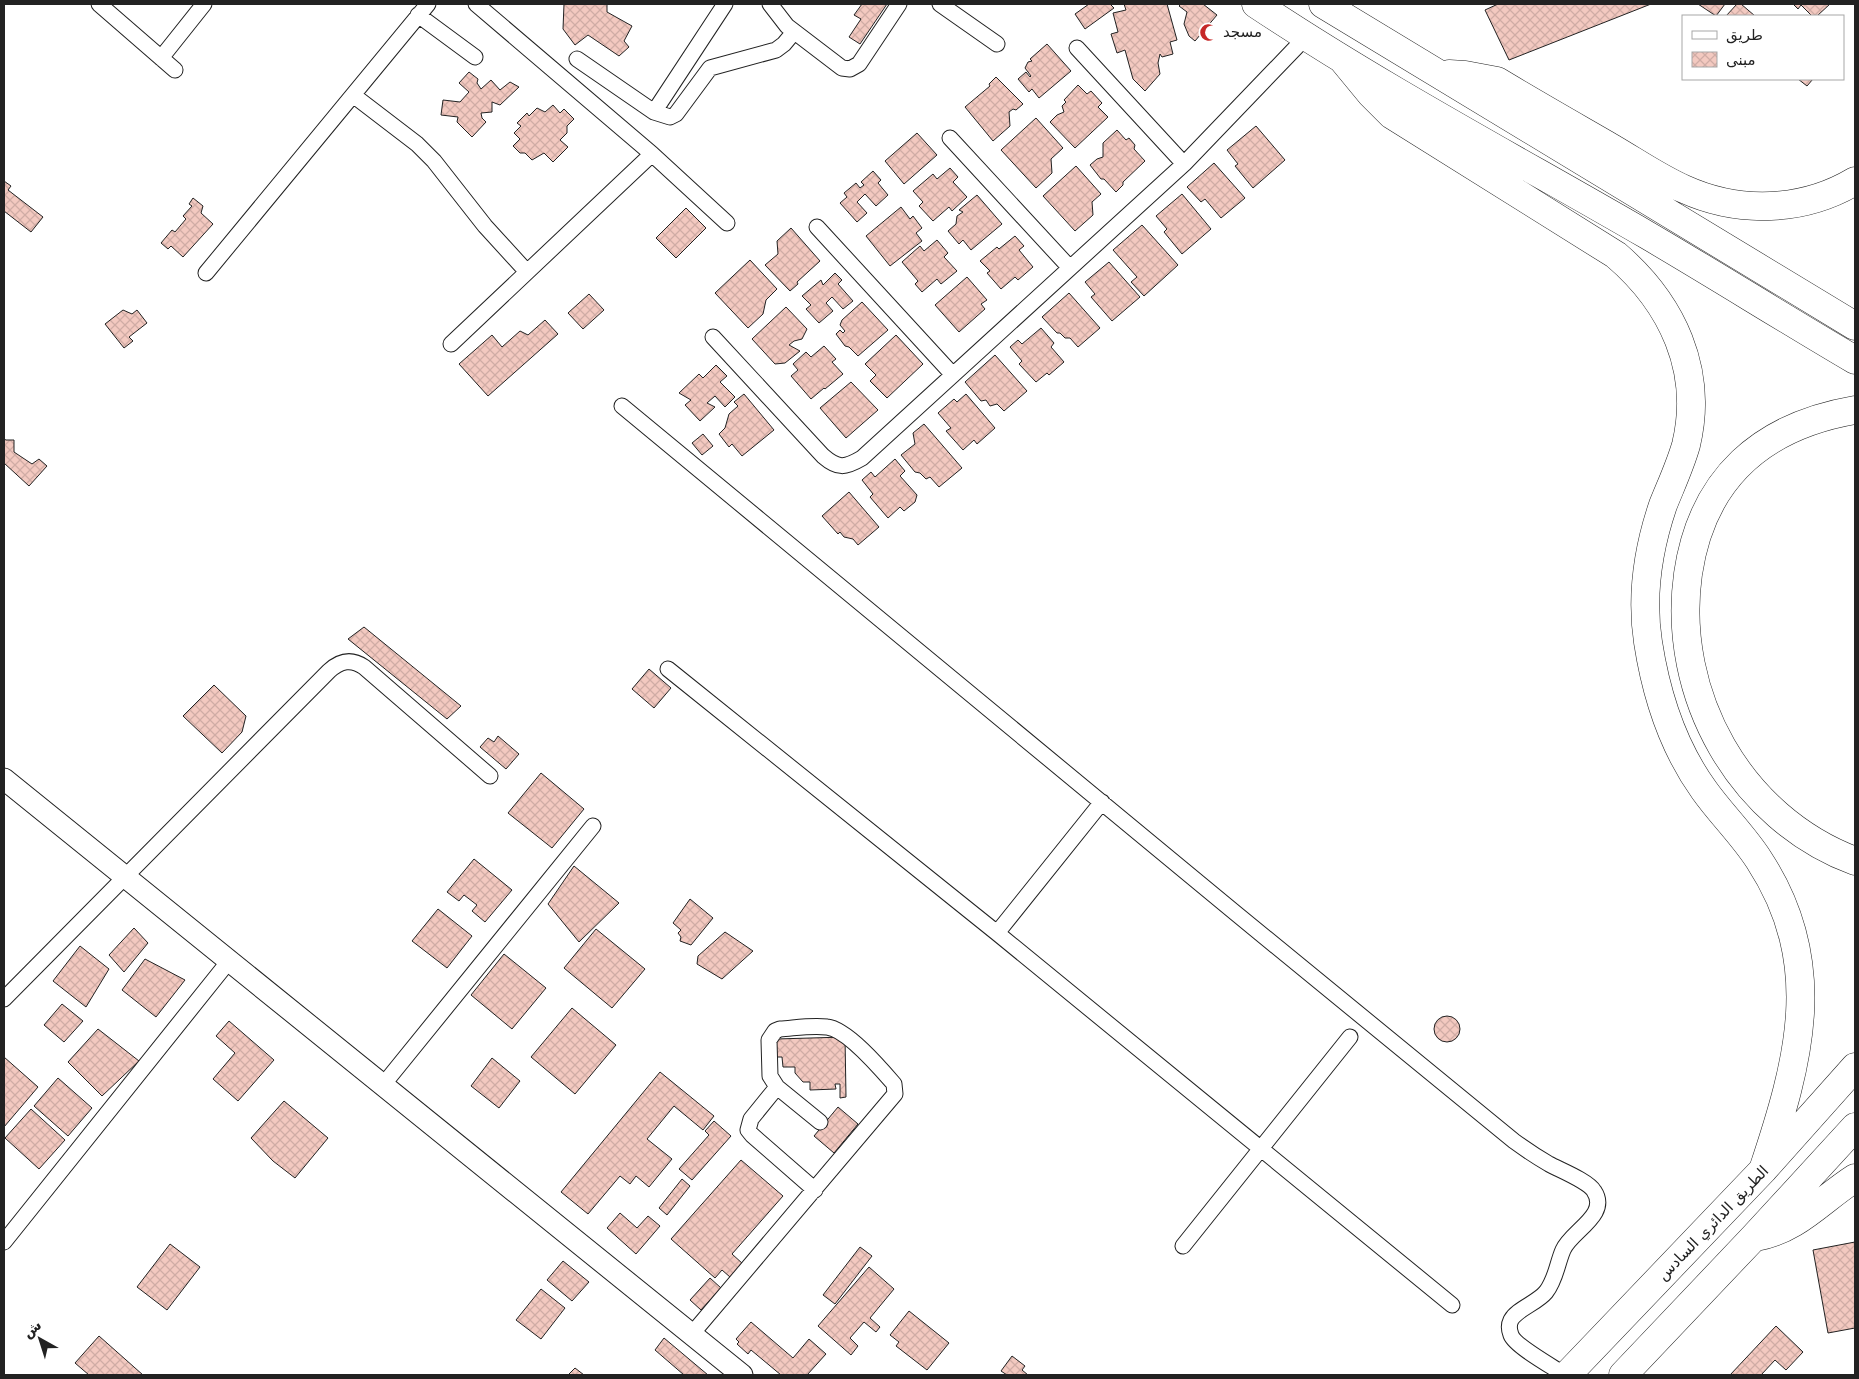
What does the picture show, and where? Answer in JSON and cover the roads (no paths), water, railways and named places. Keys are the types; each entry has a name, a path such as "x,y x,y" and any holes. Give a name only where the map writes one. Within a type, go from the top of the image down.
{"highway":[{"path":"1256,4 1343,60 1473,137 1646,235 1855,360"},
{"path":"1323,4 1855,326"},
{"path":"1343,60 1371,94 1392,115 1616,255 1651,290 1678,336 1689,377 1690,421 1681,461 1664,503 1650,552 1646,596 1648,640 1660,698 1679,746 1702,787 1746,841 1771,880 1786,916 1795,945 1802,990 1798,1041 1786,1098 1764,1170"},
{"path":"1437,73 1465,75 1497,81 1682,188 1720,202 1758,207 1795,204 1831,193 1855,181"},
{"path":"1855,410 1820,418 1784,432 1753,452 1728,477 1708,506 1695,542 1687,582 1686,625 1691,667 1704,711 1718,740 1739,773 1767,806 1801,834 1819,845 1855,861"},
{"name":"الطريق الدائري السادس","path":"1566,1375 1764,1170 1855,1067"},
{"path":"1623,1375 1855,1127"},
{"path":"1754,1237 1775,1233 1794,1224 1855,1178"}],"street":[{"path":"99,4 175,70"},
{"path":"161,58 204,4"},
{"path":"476,4 652,154 727,223"},
{"path":"654,112 725,4"},
{"path":"776,7 794,32 842,68 850,70 856,66 899,4"},
{"path":"940,4 997,44"},
{"path":"206,273 423,10 475,57"},
{"path":"577,59 654,112 666,117 673,116 710,68 776,50 794,32"},
{"path":"713,337 823,456 831,463 841,467 851,465 862,458 1184,164 1306,37"},
{"path":"1077,48 1184,164"},
{"path":"353,95 417,144 434,161 485,226 527,272"},
{"path":"950,138 1070,268"},
{"path":"451,344 652,154"},
{"path":"817,227 953,375"},
{"path":"622,406 1102,802 1219,901 1514,1141 1547,1163 1592,1188 1598,1197 1597,1208 1586,1224 1566,1244 1557,1270 1546,1292 1530,1306 1516,1314 1510,1325 1511,1336 1518,1344 1566,1375"},
{"path":"4,999 328,671 344,662 358,663 364,667 490,776"},
{"path":"668,669 997,933 1452,1305"},
{"path":"4,779 742,1375"},
{"path":"997,933 1102,802"},
{"path":"382,1085 593,826"},
{"path":"4,1242 229,961"},
{"path":"691,1335 895,1094 894,1084 844,1034 834,1028 780,1029 769,1040 770,1076 777,1087 820,1122"},
{"path":"1183,1246 1350,1037"},
{"path":"777,1087 749,1122 748,1130 814,1190"}],"place":[{"name":"مسجد","path":"1209,32"}]}
